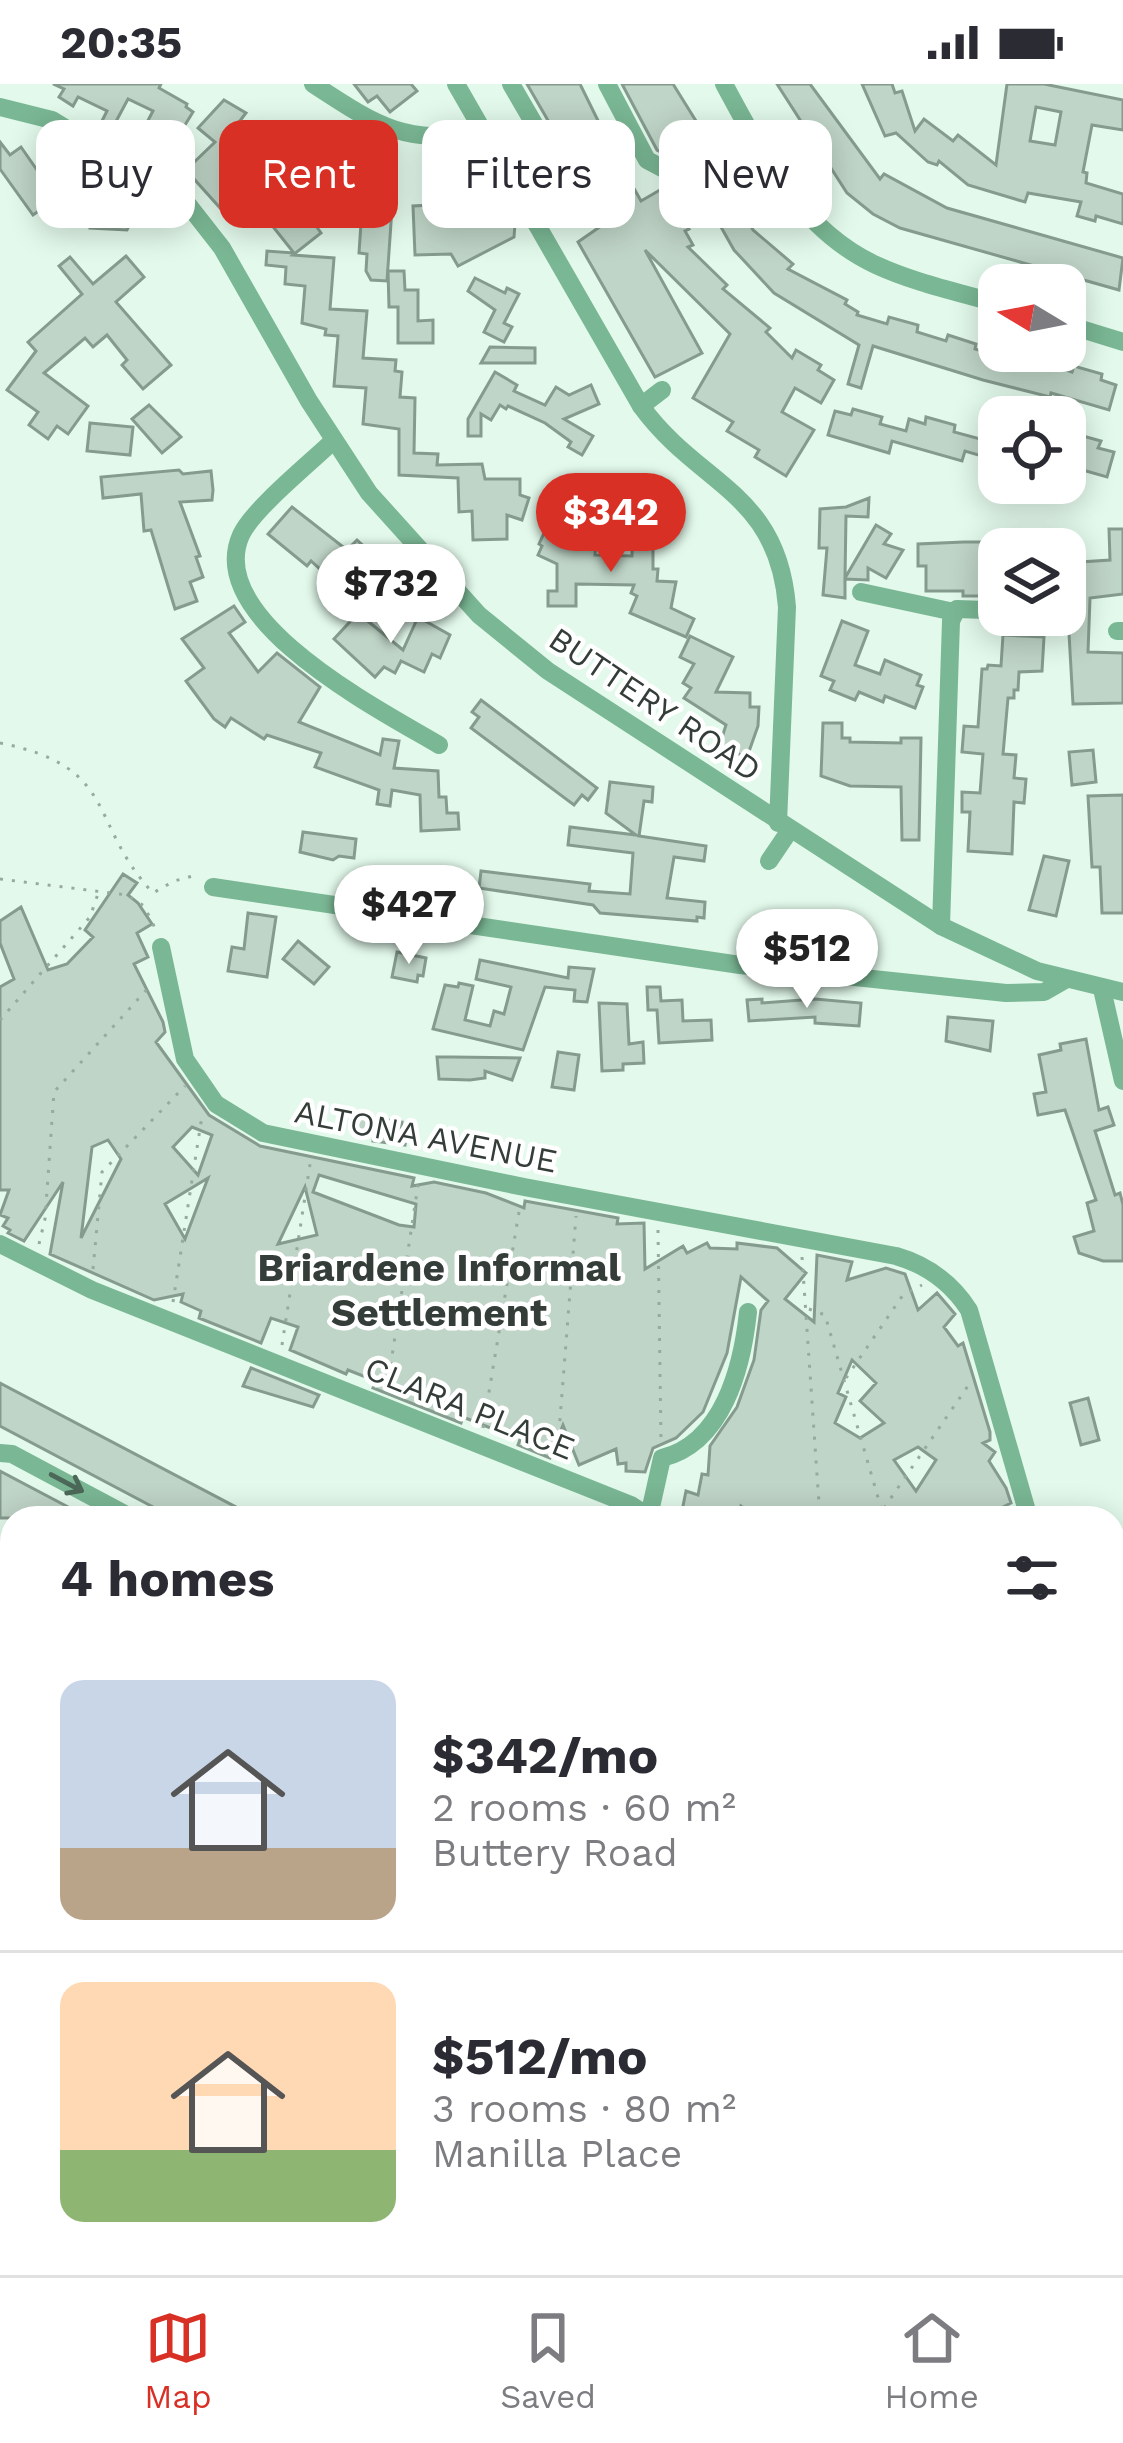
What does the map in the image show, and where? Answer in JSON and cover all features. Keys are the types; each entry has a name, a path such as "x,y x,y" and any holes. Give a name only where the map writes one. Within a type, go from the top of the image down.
{"street":[{"path":"313,84 374,124 422,136"},
{"path":"456,84 477,120"},
{"path":"511,84 532,120"},
{"path":"608,84 647,160 659,166"},
{"path":"724,84 744,120"},
{"name":"BUTTERY ROAD","path":"0,107 52,120 186,202 222,248 333,441 410,542 479,615 548,671 941,926 1005,958 1065,980 1123,992"},
{"path":"539,228 641,406 757,518 779,556 787,607 784,827 770,861"},
{"path":"825,228 849,250 897,274 978,298"},
{"path":"1086,330 1123,341"},
{"path":"641,406 662,391"},
{"path":"333,441 247,524 238,544 237,574 246,596 304,660 439,745"},
{"path":"862,592 954,612 978,610"},
{"path":"941,926 954,612"},
{"path":"466,634 479,615"},
{"path":"213,887 810,972 1006,993 1044,992 1065,980"},
{"name":"ALTONA AVENUE","path":"161,947 182,1047 196,1077 230,1116 263,1133 913,1261 940,1278"},
{"path":"1102,988 1123,1081"},
{"name":"CLARA PLACE","path":"0,1244 92,1290 626,1506"},
{"path":"940,1278 969,1310 1026,1506"},
{"path":"652,1506 662,1458 695,1443 725,1399 741,1361 748,1312"},
{"path":"0,1453 12,1454 110,1506"}],"path":[{"path":"0,743 40,751 88,784 139,878 153,893 191,875 213,887"},
{"path":"0,879 138,900 150,914 161,947"},
{"path":"0,1020 90,917 99,891"},
{"path":"35,1264 45,1219 54,1091 148,988 169,982"},
{"path":"92,1290 100,1175 134,1134 196,1077"},
{"path":"171,1319 201,1121 213,1100"},
{"path":"279,1364 313,1145"},
{"path":"384,1407 421,1166"},
{"path":"480,1445 524,1187"},
{"path":"555,1474 578,1196"},
{"path":"658,1210 662,1458"},
{"path":"799,1238 808,1309 818,1506"},
{"path":"844,1379 903,1295 940,1278"},
{"path":"808,1309 825,1316 882,1506"},
{"path":"885,1506 965,1386 988,1375"}],"building":[{"path":"53,84 161,84 159,88 193,112 188,120 148,120 153,111 128,99 117,120 102,120 107,111 78,97 73,106 59,97 64,89"},
{"path":"354,84 411,84 417,91 390,112 377,96 368,102"},
{"path":"527,84 580,84 598,120 548,120"},
{"path":"622,84 673,84 695,120 659,120 657,150"},
{"path":"777,84 810,84 880,179 884,174 947,208 1123,258 1119,290 1086,281 1086,264 1027,264 900,228 873,214 847,193 832,170 832,120 800,120"},
{"path":"862,84 892,84 895,93 902,91 915,131 924,119 953,141 958,135 996,165 1007,84 1044,84 1123,100 1123,130 1092,125 1083,172 1086,183 1123,194 1123,224 1077,216 1081,202 1028,193 1025,202 968,185 939,161 937,165 928,162 896,133 885,136","holes":["1036,107 1061,112 1055,145 1030,141"]},
{"path":"224,100 246,113 241,120 219,120 219,207 195,180 195,161 215,142 198,128"},
{"path":"0,142 10,155 21,147 36,169 36,213 33,215 0,169"},
{"path":"635,190 641,201 659,191 659,228 688,228 685,231 693,245 688,247 727,285 723,289 770,328 766,332 792,358 796,350 821,365 818,370 834,380 821,403 795,388 782,412 814,430 786,476 755,457 759,450 727,431 733,422 693,398 730,334 645,250 702,353 655,377 578,242 598,228 635,228"},
{"path":"413,206 422,206 422,228 515,228 514,237 458,266 451,254 415,255"},
{"path":"274,228 317,228 321,233 293,255 334,258 330,309 367,311 363,358 396,360 395,371 402,372 400,397 415,398 414,453 438,454 437,465 482,464 485,479 520,479 520,495 529,498 522,520 507,515 507,539 473,540 472,511 459,512 458,478 399,475 399,429 363,424 366,388 334,386 338,336 302,323 305,286 285,284 286,267 266,265 267,251 294,253"},
{"path":"361,228 391,228 387,281 371,280 367,254 359,253"},
{"path":"722,228 752,228 793,264 788,269 847,300 845,304 857,315 887,324 889,317 918,325 917,332 946,341 948,335 976,344 978,372 1086,369 1102,374 1101,380 1116,385 1109,410 1086,403 1086,396 1046,396 873,346 861,388 848,384 859,345 774,293 734,250"},
{"path":"126,256 144,277 116,302 171,365 143,389 122,365 127,360 107,335 93,347 85,338 44,373 88,406 68,434 57,426 48,439 29,425 38,412 7,390 36,351 28,342 82,294 59,266 70,257 93,284"},
{"path":"388,271 404,271 405,290 418,290 418,321 433,320 433,343 398,343 398,307 389,307"},
{"path":"475,278 505,293 507,288 519,294 504,323 512,327 504,342 484,332 495,310 468,291"},
{"path":"490,347 535,348 535,363 481,363"},
{"path":"495,372 517,385 514,391 545,405 556,387 569,395 591,385 599,404 564,419 593,436 582,455 545,423 508,406 500,405 491,420 481,414 481,436 468,436 468,419"},
{"path":"149,405 181,437 162,453 132,419"},
{"path":"853,409 882,417 880,424 906,431 909,419 925,424 926,417 955,425 954,432 978,438 978,455 965,451 962,461 892,441 889,453 828,435 835,411 851,415"},
{"path":"90,423 133,427 130,455 87,451"},
{"path":"1086,437 1101,441 1098,448 1114,452 1107,477 1086,471"},
{"path":"179,470 183,474 211,471 213,490 212,500 180,502 203,577 190,582 197,601 175,609 151,530 144,531 141,494 103,498 101,477"},
{"path":"869,498 868,517 846,516 845,578 876,525 891,534 884,544 903,550 886,578 868,568 868,580 845,579 845,598 823,595 827,548 819,548 820,509 846,507"},
{"path":"292,507 347,550 357,540 381,562 367,577 360,571 343,590 311,561 307,566 268,534"},
{"path":"550,520 596,538 595,555 632,556 632,537 653,537 657,581 676,582 671,608 694,619 686,637 630,613 637,596 631,593 634,585 576,584 576,606 548,606 548,591 557,591 557,564 538,555"},
{"path":"1109,529 1123,529 1123,594 1090,598 1088,652 1123,653 1123,703 1073,704 1069,636 1086,636 1086,562 1110,560"},
{"path":"978,542 978,596 926,591 926,566 918,566 918,544"},
{"path":"234,606 245,622 229,633 258,672 277,653 320,687 299,722 380,755 383,739 399,741 394,768 438,771 439,797 446,797 447,813 458,813 459,829 421,831 420,795 392,790 390,806 377,804 379,790 315,767 321,753 267,735 264,739 231,718 225,727 214,719 186,681 204,668 182,639"},
{"path":"358,613 403,650 418,617 450,635 440,658 432,654 424,672 401,661 395,673 384,667 375,677 334,639"},
{"path":"842,621 868,631 855,665 880,674 885,660 921,675 917,685 923,687 915,708 885,696 883,702 859,692 855,700 830,690 834,681 821,676"},
{"path":"690,636 733,657 716,692 750,693 750,707 759,707 747,757 719,747 726,725 684,698 691,688 683,683 694,664 680,657"},
{"path":"1003,636 1044,637 1042,671 1019,672 1018,690 1014,698 1008,698 1003,754 1016,755 1014,778 1026,779 1024,803 1014,802 1012,854 968,851 970,812 962,812 962,792 980,793 983,754 962,752 964,726 978,727 982,669 1001,666"},
{"path":"481,700 597,788 588,800 582,795 574,805 471,728 479,717 472,712"},
{"path":"823,723 842,723 842,738 850,742 901,743 901,738 921,738 919,840 902,840 901,787 850,786 821,776"},
{"path":"1093,750 1096,782 1072,785 1069,752"},
{"path":"610,782 653,787 652,802 644,801 639,836 706,846 704,861 674,857 667,898 705,902 704,918 600,913 593,905 479,888 481,871 590,884 589,891 630,894 633,853 568,845 570,827 636,835 606,813"},
{"path":"1123,795 1123,913 1102,913 1100,867 1092,867 1088,796"},
{"path":"303,832 356,839 354,858 333,860 300,852"},
{"path":"1044,856 1069,861 1056,916 1029,910"},
{"path":"123,874 137,883 128,895 152,924 137,933 148,957 134,964 163,1022 165,1032 156,1042 209,1115 260,1146 414,1178 412,1186 434,1182 486,1193 524,1208 525,1201 618,1218 617,1224 644,1223 645,1269 683,1246 687,1253 707,1243 710,1248 737,1249 737,1243 777,1248 806,1273 785,1299 814,1322 817,1255 852,1262 847,1280 886,1268 905,1274 918,1310 937,1293 955,1314 944,1327 958,1346 963,1343 990,1432 990,1440 983,1443 995,1452 989,1461 1011,1503 683,1506 686,1491 698,1495 702,1474 708,1475 710,1446 737,1407 754,1360 761,1310 768,1301 741,1277 727,1353 703,1412 676,1438 653,1448 645,1472 626,1471 626,1463 618,1464 616,1449 579,1465 563,1425 550,1458 518,1445 523,1431 493,1429 463,1417 461,1423 373,1388 376,1381 290,1350 298,1327 271,1318 261,1343 199,1318 201,1311 181,1302 183,1294 154,1300 50,1254 63,1182 24,1241 8,1233 3,1226 8,1218 0,1215 9,1190 0,1190 0,987 14,979 0,943 0,921 21,907 48,970 67,964 93,937 85,930","holes":["192,1127 212,1135 198,1175 173,1147","108,1140 121,1159 81,1238 92,1147","319,1175 416,1204 414,1227 313,1192","208,1178 185,1239 165,1204","305,1187 317,1235 278,1244","852,1360 876,1383 860,1401 884,1423 860,1438 835,1423 846,1397 838,1393","918,1447 936,1460 916,1491 894,1460"]},
{"path":"248,913 276,917 267,977 228,971 232,947 244,949"},
{"path":"298,941 329,967 314,984 283,959"},
{"path":"397,952 426,958 417,982 392,977"},
{"path":"480,960 568,978 569,967 594,969 587,1002 574,1001 575,990 545,987 523,1050 433,1029 445,985 473,986 465,1020 490,1026 494,1011 504,1014 511,987 476,979"},
{"path":"647,987 660,987 661,1001 682,1000 683,1021 711,1020 712,1040 659,1043 657,1010 648,1010"},
{"path":"762,999 762,1003 815,999 861,1003 859,1026 815,1023 815,1017 749,1021 747,1000"},
{"path":"599,1003 627,1004 629,1044 643,1042 644,1063 602,1071"},
{"path":"948,1017 993,1021 990,1051 946,1041"},
{"path":"1086,1039 1099,1110 1108,1107 1114,1125 1095,1131 1115,1195 1120,1193 1123,1205 1123,1261 1079,1253 1074,1237 1094,1231 1087,1203 1096,1200 1065,1110 1038,1115 1034,1094 1046,1092 1039,1055 1061,1050 1060,1044"},
{"path":"558,1052 579,1055 574,1090 552,1087"},
{"path":"437,1057 520,1058 512,1080 485,1071 485,1078 470,1080 439,1079"},
{"path":"359,1116 402,1122 401,1128 407,1128 405,1145 373,1141 374,1134 357,1132"},
{"path":"251,1368 319,1395 313,1407 243,1386"},
{"path":"0,1383 234,1506 151,1506 0,1426"},
{"path":"1088,1398 1099,1440 1081,1445 1070,1403"},
{"path":"0,1471 66,1506 0,1506"}],"district":[{"name":"Briardene Informal Settlement","path":"439,1290"}]}
